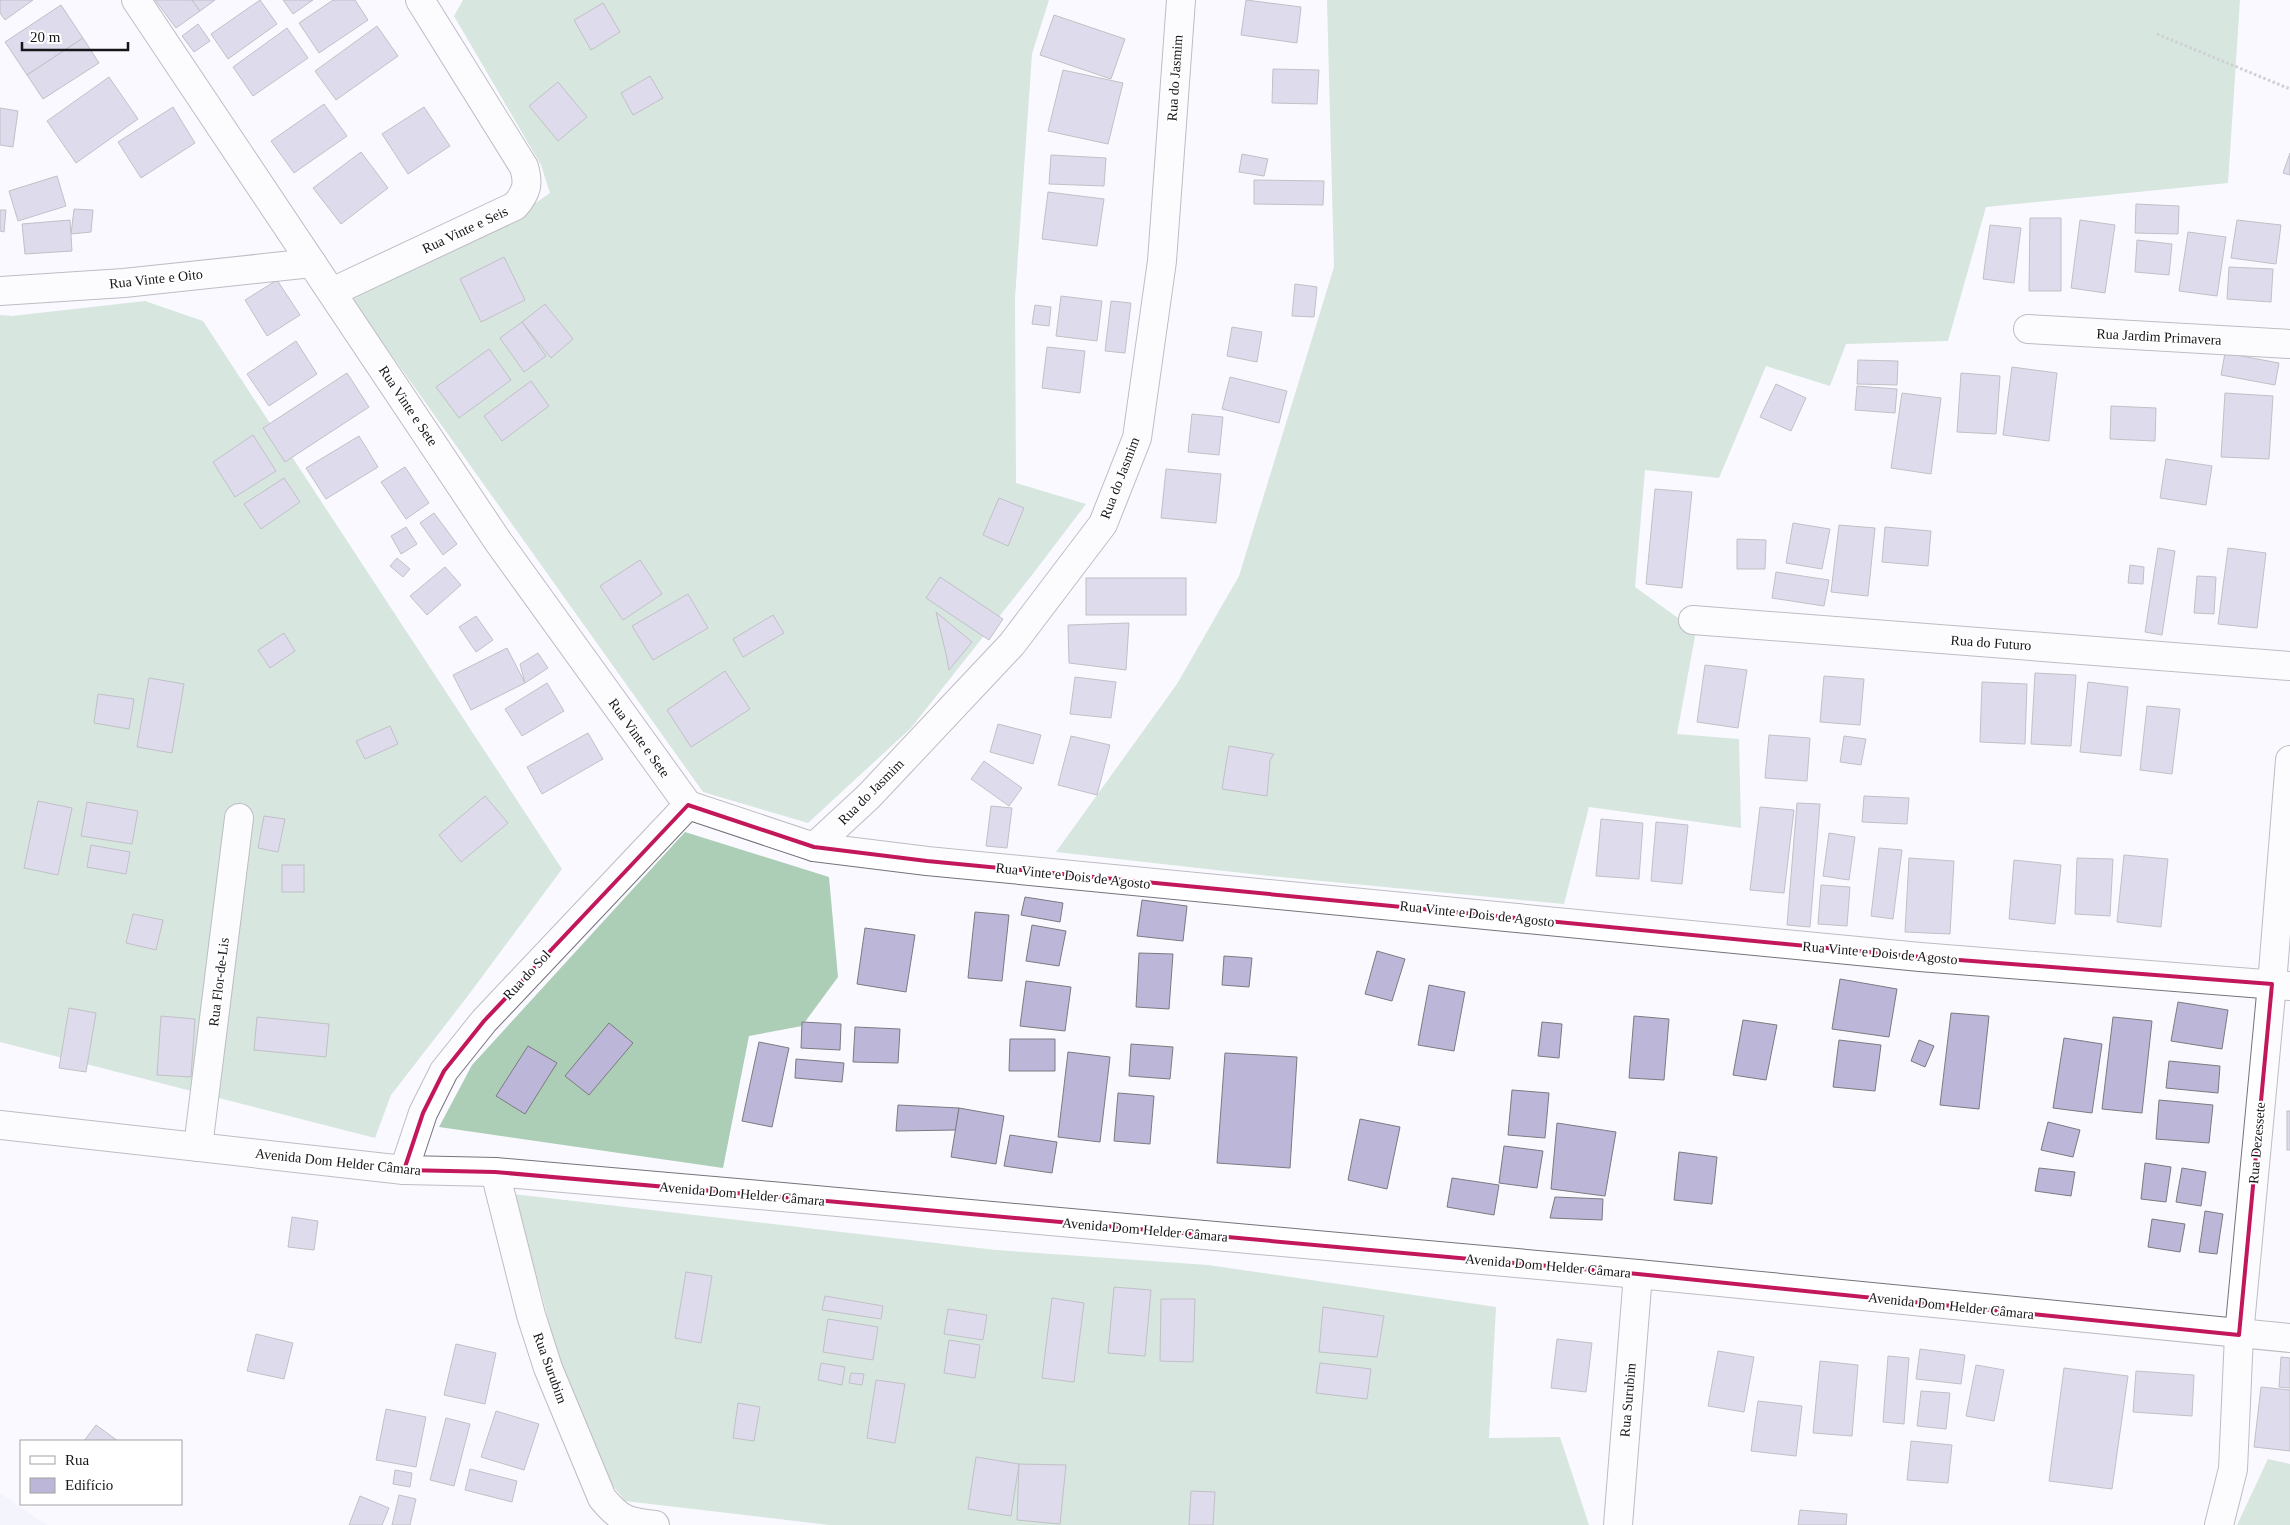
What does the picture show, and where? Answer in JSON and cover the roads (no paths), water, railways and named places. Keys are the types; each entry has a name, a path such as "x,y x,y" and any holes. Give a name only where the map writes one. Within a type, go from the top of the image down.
{"street":[{"name":"Rua Vinte e Sete","path":"136,0 497,540 688,805"},
{"name":"Rua Vinte e Seis","path":"332,292 515,206 525,194 528,181 524,166 420,0"},
{"name":"Rua do Jasmim","path":"814,847 869,796 1012,644 1103,524 1138,438 1162,262 1181,0"},
{"name":"Rua Vinte e Oito","path":"0,291 124,284 312,263"},
{"name":"Rua Jardim Primavera","path":"2028,329 2290,344"},
{"name":"Rua do Futuro","path":"1693,620 2290,666"},
{"name":"Rua Dezessete","path":"2219,1525 2233,1469 2239,1335 2281,985 2290,760"},
{"name":"Rua Vinte e Dois de Agosto","path":"688,805 814,847 927,862 1920,957 2281,985"},
{"name":"Rua do Sol","path":"404,1170 423,1113 444,1072 466,1042 490,1014 688,805"},
{"name":"Rua Flor-de-Lis","path":"198,1147 239,818"},
{"name":"Avenida Dom Helder Câmara","path":"0,1124 404,1170 495,1172 1638,1274 2239,1335 2290,1338"},
{"name":"Rua Surubim","path":"495,1172 531,1315 548,1368 602,1498 613,1512 623,1519 656,1525"},
{"name":"Rua Surubim","path":"1618,1525 1638,1274"}]}
